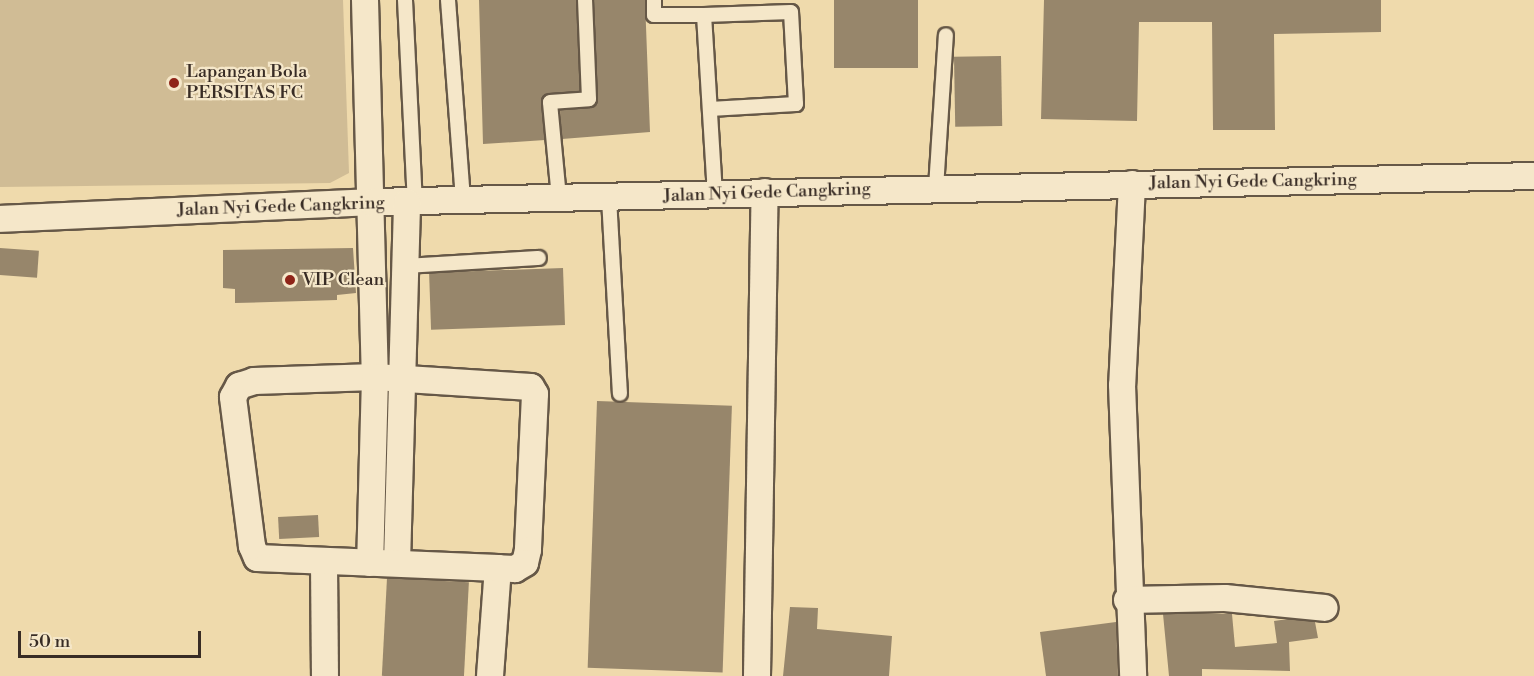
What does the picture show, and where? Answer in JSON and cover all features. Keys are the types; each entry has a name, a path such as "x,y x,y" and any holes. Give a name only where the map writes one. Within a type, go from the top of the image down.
{"street":[{"path":"365,0 366,136 372,202 375,377 370,563"},
{"name":"Jalan Nyi Gede Cangkring","path":"0,219 372,202 1534,176"},
{"path":"1132,184 1122,385 1127,600 1133,676"},
{"path":"757,676 765,192"},
{"path":"397,564 404,266 411,202"},
{"path":"373,295 404,296"},
{"path":"375,377 525,384 535,394 528,550 525,563 515,569 370,563 324,564 257,558 252,546 233,397 239,386 254,381 375,377"},
{"path":"324,564 325,676"},
{"path":"490,676 498,568"},
{"path":"1127,600 1225,598 1325,608"}],"lane":[{"path":"405,0 411,202"},
{"path":"448,0 463,201"},
{"path":"559,198 550,102 589,99 585,0"},
{"path":"654,0 654,15 791,12 796,104 710,109"},
{"path":"704,15 715,194"},
{"path":"936,188 945,35"},
{"path":"609,198 620,394"},
{"path":"404,266 539,258"}],"shaded area":[{"name":"Lapangan Bola PERSITAS FC","path":"0,0 343,0 349,173 330,183 0,187"}],"building":[{"path":"479,0 576,0 580,91 542,98 545,140 483,144"},
{"path":"594,0 645,0 650,132 562,139 560,110 590,108 597,103"},
{"path":"834,0 918,0 918,68 834,68"},
{"path":"1044,0 1381,0 1381,32 1274,34 1275,130 1213,130 1212,22 1139,22 1137,121 1041,119"},
{"path":"1001,56 1002,126 955,127 954,57"},
{"path":"0,248 39,251 37,278 0,275"},
{"name":"VIP Clean","path":"353,248 356,293 337,295 337,300 235,303 235,289 223,288 223,250"},
{"path":"563,268 565,325 431,330 429,273"},
{"path":"597,401 732,406 723,673 588,668"},
{"path":"318,515 319,537 279,539 278,517"},
{"path":"387,578 469,582 464,676 382,676"},
{"path":"790,607 818,608 817,629 892,636 889,676 783,676"},
{"path":"1163,614 1232,614 1235,647 1277,643 1274,621 1288,619 1315,622 1318,638 1289,642 1290,671 1202,669 1202,676 1169,676"},
{"path":"1116,622 1118,676 1046,676 1040,632"}],"place":[{"name":"Lapangan Bola PERSITAS FC","path":"174,83"},
{"name":"VIP Clean","path":"290,280"}]}
